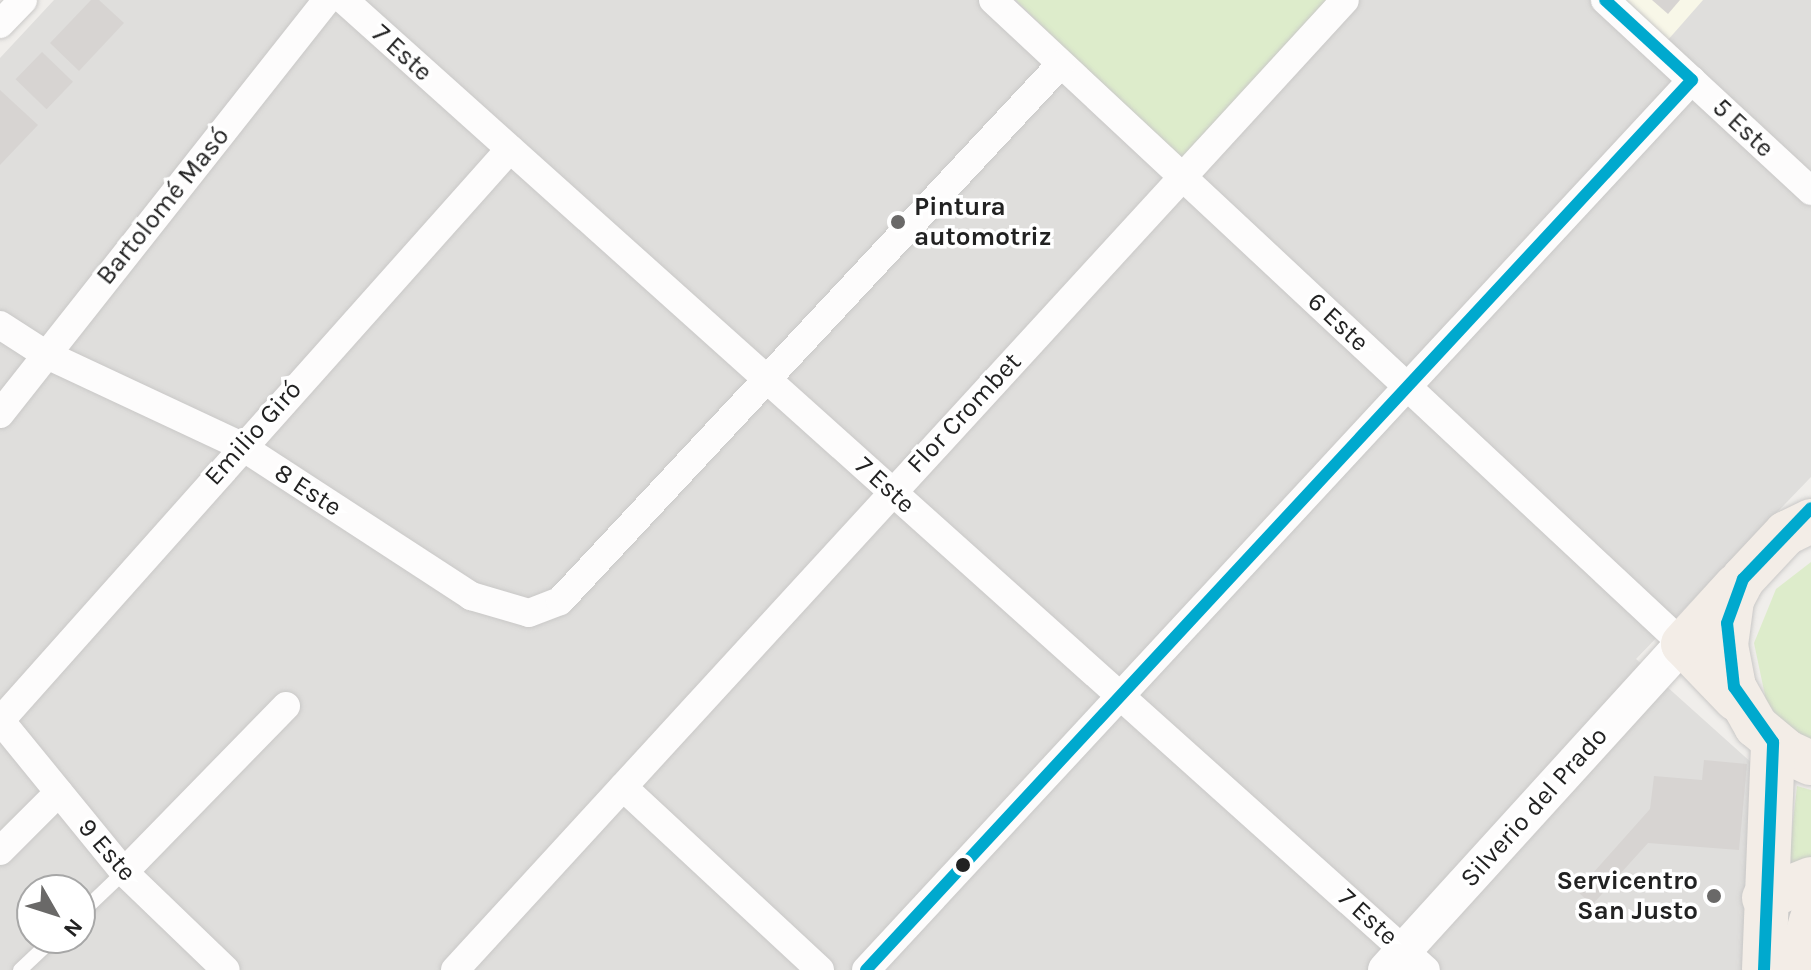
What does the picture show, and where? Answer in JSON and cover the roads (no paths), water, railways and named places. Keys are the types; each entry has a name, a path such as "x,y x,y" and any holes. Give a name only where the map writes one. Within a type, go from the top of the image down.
{"main road":[{"path":"1803,521 1743,579 1683,644 1773,742 1811,763"},
{"path":"1743,579 1732,600 1726,645 1743,707"},
{"path":"1764,970 1764,898 1773,742"},
{"path":"1764,898 1811,879"},
{"path":"1798,970 1811,921"}],"street":[{"path":"0,24 23,0"},
{"name":"Bartolomé Masó","path":"0,414 327,0"},
{"name":"7 Este","path":"344,0 1121,696 1405,963"},
{"name":"6 Este","path":"993,0 1683,644"},
{"name":"Flor Crombet","path":"455,970 1345,0"},
{"name":"5 Este","path":"1605,0 1811,191"},
{"path":"769,381 1061,64"},
{"path":"866,970 1692,80"},
{"name":"Emilio Giró","path":"0,720 241,446 510,149"},
{"name":"8 Este","path":"0,325 45,354 241,446 471,596 529,613 560,601 769,381"},
{"name":"Silverio del Prado","path":"1405,963 1683,644"},
{"path":"124,872 286,706"},
{"name":"9 Este","path":"0,720 124,872 226,970"},
{"path":"623,787 820,970"},
{"path":"0,851 59,792"}],"lane":[{"path":"96,899 124,872"},
{"path":"20,970 37,954"}],"place":[{"name":"Pintura automotriz","path":"898,222"},
{"name":"Servicentro San Justo","path":"1714,896"}]}
